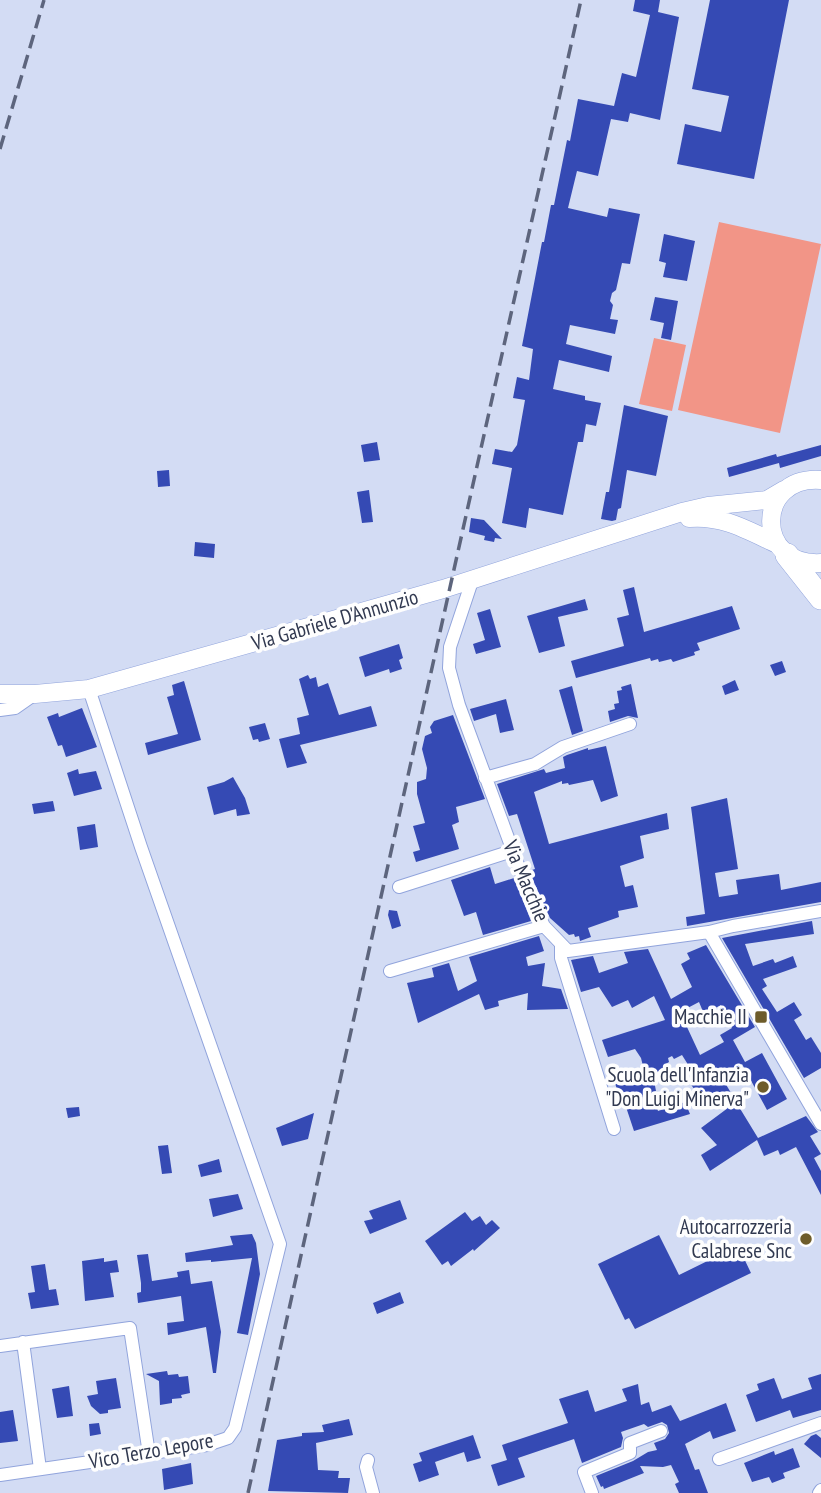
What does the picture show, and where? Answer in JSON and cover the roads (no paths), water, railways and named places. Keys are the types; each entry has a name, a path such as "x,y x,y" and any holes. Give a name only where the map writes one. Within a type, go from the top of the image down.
{"highway":[{"path":"782,549 821,598"}],"street":[{"path":"664,520 682,512 708,506 767,500 795,482 821,480"},
{"path":"782,549 771,530 771,516 775,502 784,490"},
{"path":"664,520 708,516 735,523 807,564 821,563"},
{"name":"Via Gabriele D'Annunzio","path":"0,694 89,689 443,589 664,520"},
{"name":"Via Macchie","path":"473,578 450,647 449,668 458,705 544,926 568,951 709,932"},
{"name":"Vico Terzo Lepore","path":"0,1475 207,1445 228,1438 236,1428 280,1244 141,847 89,689"},
{"path":"0,710 25,704 35,694"},
{"path":"485,778 535,764 563,747 631,724"},
{"path":"399,887 513,851"},
{"path":"821,911 709,932 821,1124"},
{"path":"390,971 544,926"},
{"path":"561,944 561,957 614,1129"},
{"path":"0,1346 130,1328 149,1454"},
{"path":"23,1342 40,1469"},
{"path":"719,1459 821,1423"},
{"path":"592,1493 584,1472 630,1453 630,1443 661,1431"},
{"path":"368,1460 366,1467 373,1493"}],"railway":[{"path":"0,149 44,0"},
{"path":"248,1493 581,0"}],"place":[{"name":"Macchie II","path":"761,1017"},
{"name":"Scuola dell'Infanzia \"Don Luigi Minerva\"","path":"763,1087"},
{"name":"Autocarrozzeria Calabrese Snc","path":"806,1239"}]}
